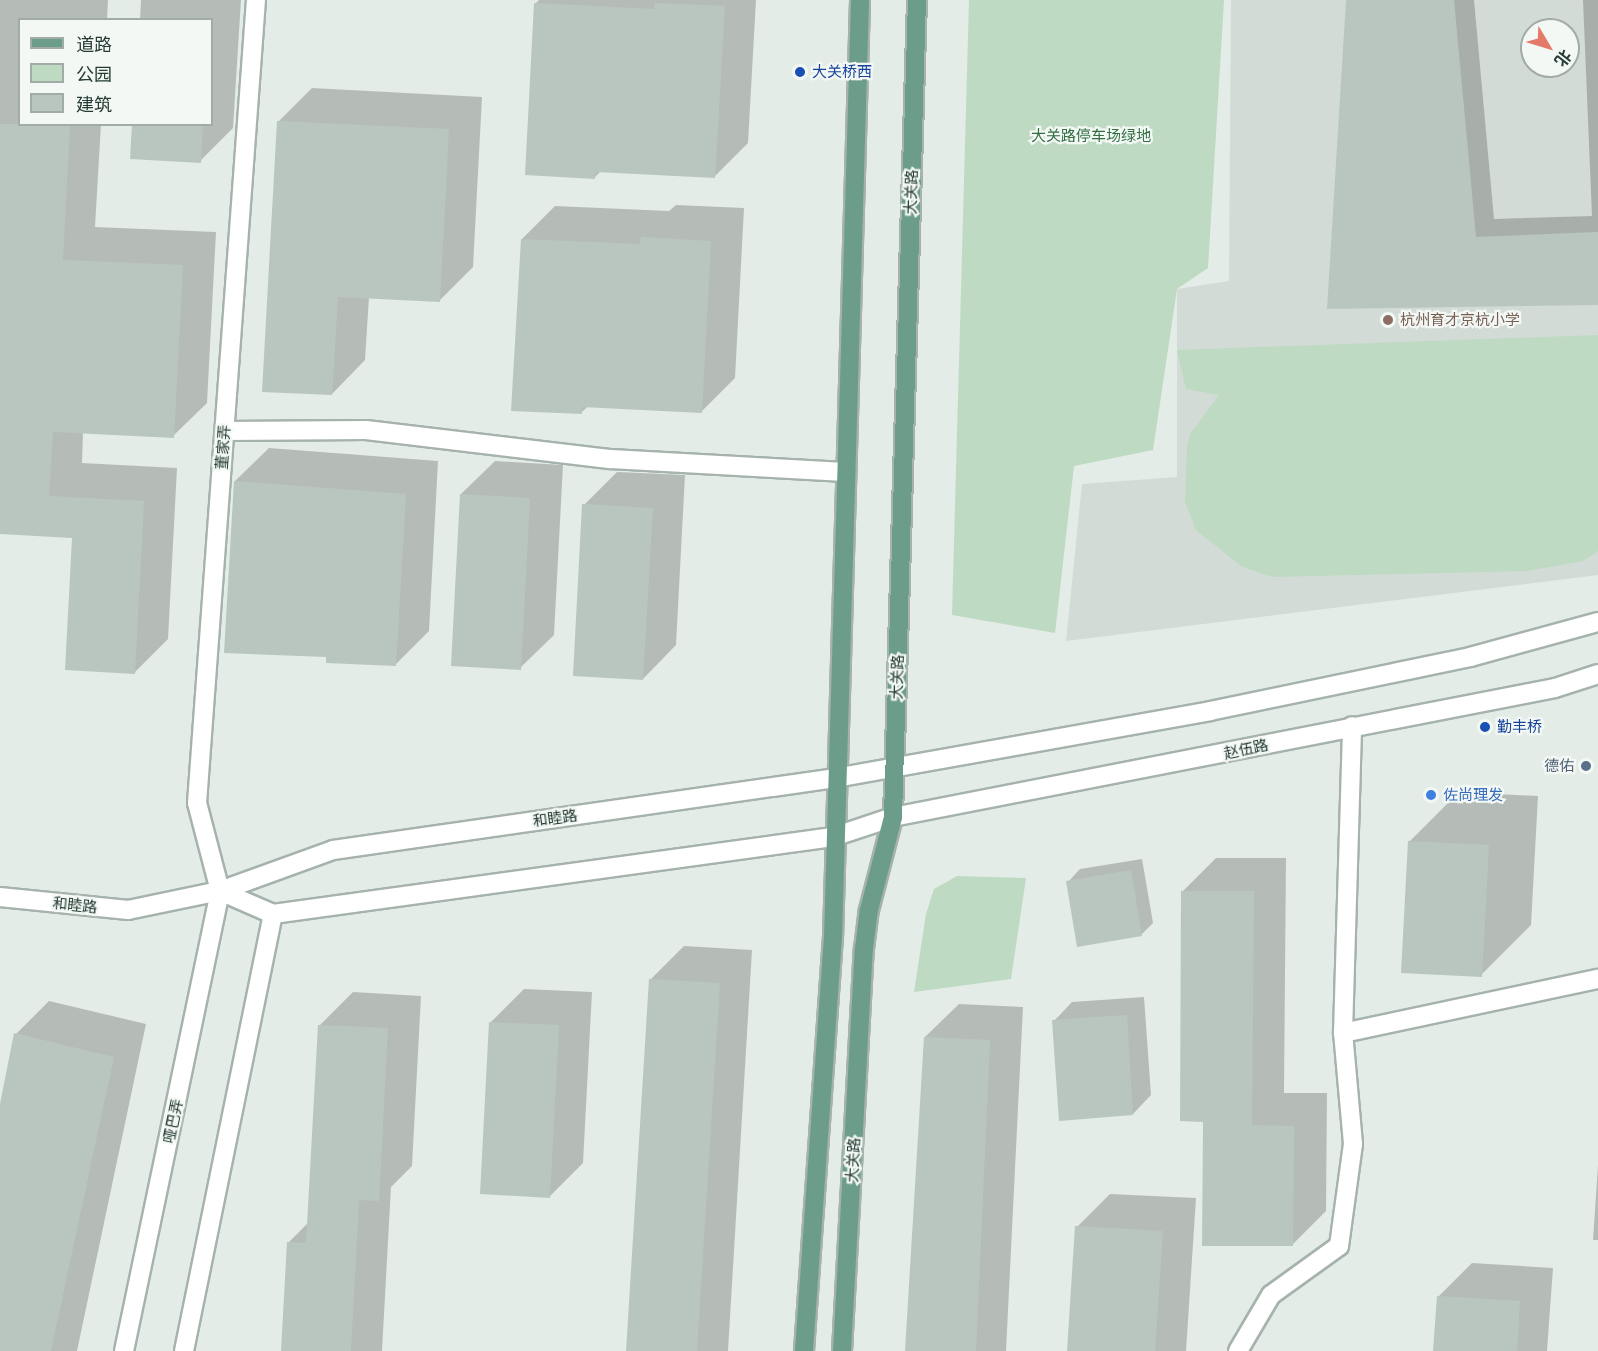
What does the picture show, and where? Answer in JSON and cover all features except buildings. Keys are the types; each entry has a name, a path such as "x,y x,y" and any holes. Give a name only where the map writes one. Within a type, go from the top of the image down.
{"main road":[{"name":"董家弄","path":"220,891 197,803 256,0"},
{"path":"804,1351 833,938 833,837 860,0"},
{"name":"大关路","path":"842,1351 862,994 869,910 893,817 917,0"},
{"path":"225,431 366,430 611,459 845,472"},
{"path":"895,767 1331,688 1598,622"},
{"name":"赵伍路","path":"833,837 893,817 1556,687 1598,674"},
{"path":"1238,1351 1271,1295 1339,1246 1353,1144 1343,1033 1352,726"},
{"name":"和睦路","path":"0,897 128,910 220,891 333,850 835,778 895,767"},
{"path":"220,891 273,914 833,837"},
{"name":"哑巴弄","path":"124,1351 220,891"},
{"path":"184,1351 273,914"},
{"path":"1343,1033 1598,979"}],"shaded area":[{"name":"杭州育才京杭小学","path":"1231,0 1598,0 1598,575 1066,641 1082,484 1177,477 1177,289 1229,281"}],"green space":[{"name":"大关路停车场绿地","path":"969,0 1224,0 1208,268 1177,289 1153,450 1074,466 1055,633 952,615"},
{"path":"1598,335 1598,551 1583,561 1527,571 1272,577 1241,566 1196,530 1185,502 1187,447 1190,434 1219,395 1186,389 1177,350"},
{"path":"957,876 1026,878 1011,979 914,992 926,914 934,889"}],"place":[{"name":"大关桥西","path":"800,72"},
{"name":"杭州育才京杭小学","path":"1388,320"},
{"name":"勤丰桥","path":"1485,727"},
{"name":"德佑","path":"1586,766"},
{"name":"佐尚理发","path":"1431,795"}]}
